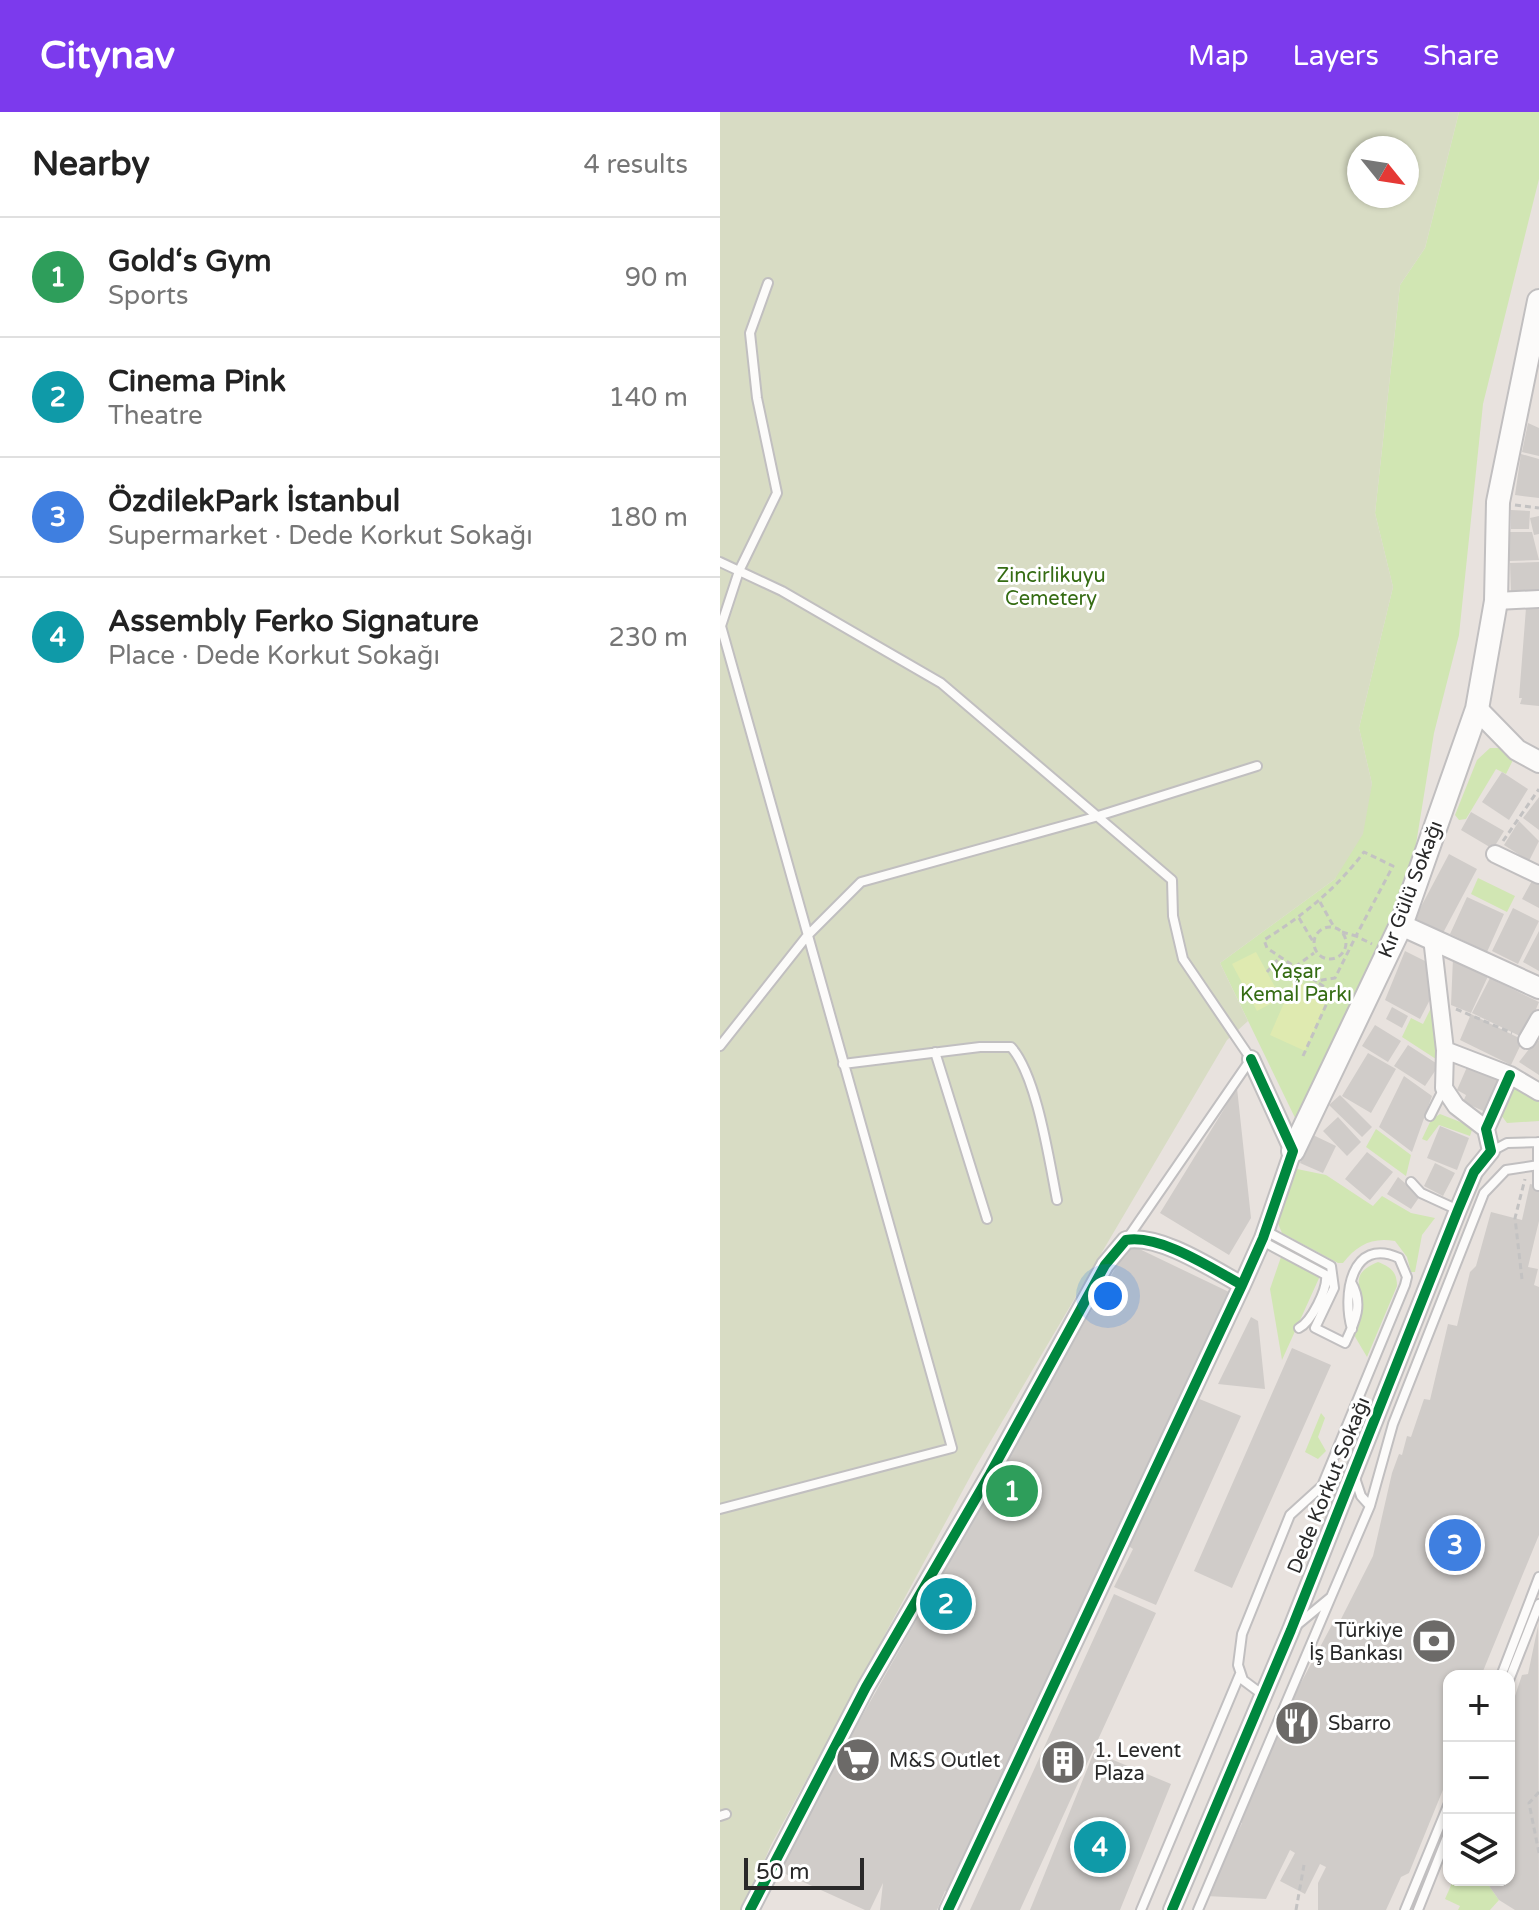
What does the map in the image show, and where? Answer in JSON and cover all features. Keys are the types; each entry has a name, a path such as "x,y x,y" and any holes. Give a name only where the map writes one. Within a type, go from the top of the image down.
{"main road":[{"name":"Kır Gülü Sokağı","path":"1293,1151 1401,925 1477,709 1496,601 1498,502 1539,301"}],"street":[{"path":"1496,601 1539,599"},
{"path":"1477,709 1517,750 1539,762"},
{"path":"1495,854 1539,875"},
{"path":"1401,925 1539,988"},
{"path":"1432,938 1445,1050 1444,1088 1456,1106 1486,1129"},
{"path":"1525,1039 1539,1019"},
{"path":"1445,1050 1510,1075 1539,1092"},
{"path":"948,1910 1264,1236 1293,1151 1251,1059"},
{"path":"1491,1151 1486,1129 1510,1075"},
{"name":"Dede Korkut Sokağı","path":"1172,1910 1291,1630 1352,1470 1458,1210 1474,1172 1491,1151"},
{"path":"750,1910 866,1687 990,1474 1105,1265 1126,1240 1144,1237 1198,1260 1242,1285"}],"lane":[{"path":"720,1509 952,1448 721,626 739,571 777,493 757,398 750,333 768,283"},
{"path":"720,562 782,591 941,683 1172,880 1173,916 1183,959 1251,1059 1126,1240"},
{"path":"720,1046 807,936 861,882 1095,817 1257,766"},
{"path":"843,1064 935,1052 1011,1047 1020,1057 1041,1122 1057,1200"},
{"path":"935,1052 987,1219"},
{"path":"1430,1116 1444,1088"},
{"path":"1491,1151 1507,1143 1538,1142 1538,1186"},
{"path":"1198,1910 1370,1506 1393,1424 1484,1193 1506,1170 1539,1165"},
{"path":"1411,1182 1421,1193 1458,1210"},
{"path":"1264,1236 1326,1275 1327,1282 1311,1315 1299,1328"},
{"path":"1263,1695 1251,1689 1241,1673 1237,1655 1242,1634 1290,1515 1322,1486 1405,1285 1399,1258 1378,1253 1357,1264 1350,1281 1357,1295 1358,1317 1345,1343 1315,1328 1334,1288 1334,1271 1264,1236"},
{"path":"1386,1333 1405,1341"},
{"path":"1352,1470 1361,1496 1370,1506"},
{"path":"1503,1670 1539,1577"},
{"path":"1291,1630 1331,1597"},
{"path":"1323,1640 1321,1638 1335,1601 1331,1597"},
{"path":"1513,1670 1539,1604"},
{"path":"1141,1910 1241,1673"},
{"path":"1405,1910 1444,1814"},
{"path":"1418,1910 1443,1847"}],"path":[{"path":"1498,502 1539,508"},
{"path":"1495,854 1514,820 1539,789"},
{"path":"1316,981 1335,978 1393,866 1364,852 1341,882 1320,901 1264,940 1267,948 1332,992 1348,1000"},
{"path":"1320,901 1334,927 1388,951"},
{"path":"1299,918 1316,952 1331,960 1340,957 1346,949 1342,932"},
{"path":"1314,943 1324,928 1334,927"},
{"path":"1295,967 1316,952"},
{"path":"1267,972 1280,957"},
{"path":"1303,1056 1332,992"},
{"path":"1441,1004 1525,1039"},
{"path":"1522,1279 1515,1218 1523,1181"},
{"path":"1539,1792 1529,1803 1539,1853"},
{"path":"1296,1910 1304,1865"}],"green space":[{"name":"Zincirlikuyu Cemetery","path":"720,112 1459,112 1425,248 1400,285 1375,513 1393,587 1359,728 1372,784 1363,834 1335,879 1220,963 1248,1021 1227,1040 976,1466 771,1845 743,1910 720,1910"},
{"name":"Yaşar Kemal Parkı","path":"1459,112 1539,112 1539,179 1483,404 1459,635 1434,733 1412,869 1299,1126 1220,963 1335,879 1372,784 1359,728 1393,587 1375,513 1400,285 1425,248"},
{"path":"1490,748 1500,748 1514,758 1506,774 1496,769 1466,819 1459,820 1455,815 1477,760"},
{"path":"1478,878 1515,896 1507,912 1471,894"},
{"path":"1256,952 1281,998 1257,1011 1232,964"},
{"name":"Yaşar Kemal Parkı","path":"1294,980 1329,996 1305,1051 1270,1035"},
{"path":"1434,1002 1439,1061 1402,1037 1411,1018 1423,1024"},
{"path":"1514,1084 1539,1100 1539,1121 1507,1123 1501,1115"},
{"path":"1440,1114 1473,1127 1470,1136 1439,1125 1427,1141 1422,1139 1431,1120"},
{"path":"1376,1129 1411,1155 1406,1176 1366,1147"},
{"path":"1297,1169 1326,1175 1373,1206 1382,1196 1411,1213 1435,1218 1422,1235 1415,1272 1411,1272 1407,1257 1395,1241 1379,1240 1366,1244 1343,1263 1338,1263 1282,1233 1277,1221"},
{"path":"1281,1257 1320,1276 1282,1360 1270,1289"},
{"path":"1378,1262 1392,1271 1397,1286 1367,1357 1354,1335 1362,1313 1359,1282 1363,1272"},
{"path":"1321,1413 1325,1418 1318,1437 1326,1451 1318,1459 1305,1452"},
{"path":"1451,1886 1489,1886 1499,1900 1490,1910 1458,1910 1460,1906 1445,1899"}],"building":[{"path":"1528,423 1539,428 1539,456 1522,452"},
{"path":"1521,454 1539,459 1539,498 1515,495"},
{"path":"1511,510 1530,511 1529,529 1511,529"},
{"path":"1539,516 1539,534 1534,535 1530,518"},
{"path":"1508,532 1532,532 1539,560 1509,561"},
{"path":"1539,562 1539,593 1511,594 1510,563"},
{"path":"1526,608 1539,609 1539,706 1520,704 1522,698 1519,698"},
{"path":"1502,772 1528,789 1509,820 1482,802"},
{"path":"1539,797 1539,830 1523,818"},
{"path":"1471,812 1504,831 1493,849 1461,830"},
{"path":"1519,821 1539,841 1529,861 1504,845"},
{"path":"1449,854 1477,869 1443,933 1415,918"},
{"path":"1533,879 1539,882 1539,908 1522,899"},
{"path":"1467,897 1504,914 1487,952 1450,934"},
{"path":"1513,908 1539,921 1518,964 1492,951"},
{"path":"1539,931 1539,971 1523,962"},
{"path":"1405,951 1429,963 1436,988 1420,1019 1385,1000"},
{"path":"1453,958 1489,974 1471,1013 1451,1005"},
{"path":"1490,978 1539,1002 1524,1038 1472,1013"},
{"path":"1392,1007 1408,1016 1402,1028 1386,1019"},
{"path":"1471,1014 1523,1040 1511,1065 1460,1040"},
{"path":"1375,1025 1401,1041 1388,1062 1362,1046"},
{"path":"1537,1039 1539,1041 1539,1075 1519,1062"},
{"path":"1408,1045 1439,1065 1425,1086 1394,1066"},
{"path":"1368,1053 1396,1069 1371,1113 1342,1096"},
{"path":"1467,1067 1502,1081 1488,1113 1463,1102 1466,1095 1457,1090"},
{"path":"1404,1076 1432,1096 1412,1152 1379,1127"},
{"path":"1237,1088 1251,1218 1229,1255 1160,1213"},
{"path":"1340,1095 1372,1127 1362,1137 1329,1105"},
{"path":"1338,1117 1361,1142 1347,1156 1323,1131"},
{"path":"1440,1126 1469,1138 1457,1170 1427,1158"},
{"path":"1313,1135 1336,1146 1323,1173 1300,1163"},
{"path":"1367,1152 1393,1172 1370,1200 1345,1179"},
{"path":"1435,1163 1455,1173 1443,1196 1424,1186"},
{"path":"1398,1177 1420,1196 1411,1209 1387,1194"},
{"path":"1530,1184 1539,1186 1539,1221 1528,1267 1538,1269 1534,1285 1539,1287 1539,1535 1483,1670 1443,1670 1443,1790 1409,1873 1401,1877 1386,1910 1318,1910 1318,1883 1326,1867 1320,1864 1305,1894 1280,1881 1295,1853 1290,1850 1266,1899 1206,1896 1242,1823 1238,1821 1260,1779 1256,1777 1283,1726 1279,1724 1335,1619 1341,1619 1373,1556 1392,1473 1399,1454 1402,1455 1407,1436 1411,1437 1424,1399 1430,1400 1448,1324 1457,1326 1470,1272 1476,1266 1491,1212 1522,1220"},
{"path":"1129,1244 1229,1292 952,1893 945,1891 937,1910 880,1910 883,1883 870,1910 865,1910 779,1871 853,1732"},
{"path":"1251,1317 1258,1321 1265,1389 1218,1384"},
{"path":"1292,1348 1331,1365 1232,1588 1194,1571"},
{"path":"1197,1398 1241,1416 1156,1605 1114,1587 1133,1549 1127,1545"},
{"name":"1. Levent Plaza","path":"1114,1594 1156,1613 1020,1910 970,1910"},
{"path":"1538,1626 1539,1910 1515,1910 1499,1900 1489,1886 1515,1886 1515,1696 1522,1675 1528,1674"},
{"path":"1094,1752 1171,1784 1120,1910 1030,1910"}],"cycle path":[{"path":"948,1910 1263,1238 1293,1151 1251,1059"},
{"path":"1172,1910 1291,1630 1458,1210 1474,1172 1491,1151 1486,1129 1510,1075"},
{"path":"750,1910 866,1687 990,1474 1105,1265 1126,1240 1154,1242 1185,1254 1242,1285"}],"place":[{"name":"Gold‘s Gym","path":"1012,1491"},
{"name":"ÖzdilekPark İstanbul","path":"1455,1545"},
{"name":"Cinema Pink","path":"946,1604"},
{"name":"Türkiye İş Bankası","path":"1434,1641"},
{"name":"Sbarro","path":"1297,1723"},
{"name":"M&S Outlet","path":"858,1760"},
{"name":"1. Levent Plaza","path":"1063,1762"},
{"name":"Assembly Ferko Signature","path":"1100,1847"}]}
